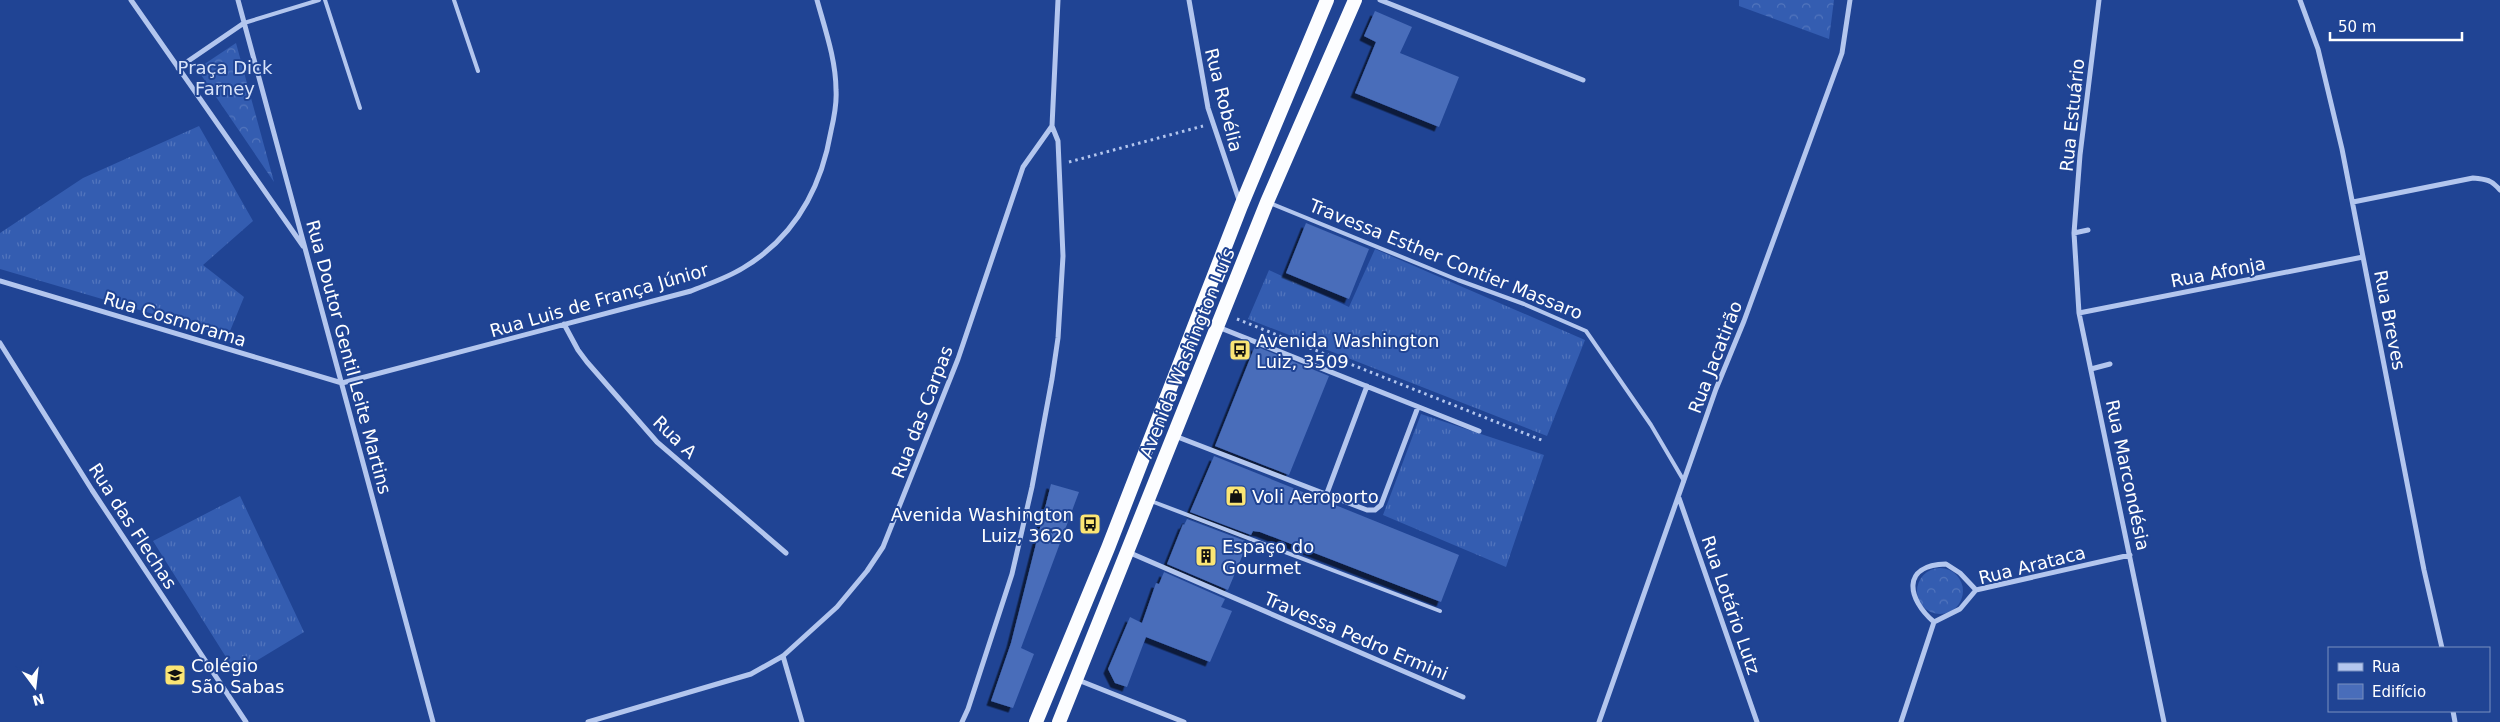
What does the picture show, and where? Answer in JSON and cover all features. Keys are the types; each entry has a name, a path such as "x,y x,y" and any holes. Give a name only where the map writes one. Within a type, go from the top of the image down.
{"highway":[{"name":"Avenida Washington Luís","path":"1036,722 1241,206 1327,0"},
{"name":"Avenida Washington Luís","path":"1059,722 1267,202 1355,0"}],"street":[{"path":"131,0 306,250"},
{"name":"Rua Doutor Gentil Leite Martins","path":"238,0 433,722"},
{"name":"Rua Luis de França Júnior","path":"342,383 691,291 744,268 791,227 822,175 834,116 835,77 818,0"},
{"path":"962,722 1012,574 1032,486 1058,338 1063,256 1058,141 1052,126 1058,0"},
{"name":"Rua Robélia","path":"1189,0 1196,52 1213,123 1241,206"},
{"path":"1380,0 1583,80"},
{"name":"Rua Jacatirão","path":"1599,722 1684,481 1842,53 1850,0"},
{"name":"Rua Estuário","path":"2074,233 2080,155 2099,0"},
{"name":"Rua Breves","path":"2300,0 2318,49 2353,202 2424,570 2442,647"},
{"path":"178,68 244,23"},
{"name":"Rua das Carpas","path":"588,722 751,674 783,656 837,606 868,571 883,547 958,359 1023,167 1052,126"},
{"path":"2353,202 2473,178 2494,182 2500,190"},
{"path":"2074,233 2088,230"},
{"name":"Rua Marcondésia","path":"2074,233 2079,313 2164,722"},
{"name":"Rua Afonja","path":"2079,313 2363,257"},
{"name":"Rua Cosmorama","path":"0,281 342,383"},
{"path":"0,286 8,283"},
{"path":"1220,320 1367,386 1479,432"},
{"name":"Rua A","path":"564,324 578,350 657,442 786,553"},
{"name":"Rua das Flechas","path":"0,343 92,490 246,722"},
{"path":"2091,368 2110,364"},
{"path":"1327,493 1367,386"},
{"path":"1175,436 1367,510 1375,510 1381,505 1418,407"},
{"name":"Rua Lotário Lutz","path":"1679,498 1757,722"},
{"name":"Travessa Pedro Ermini","path":"1128,551 1463,697"},
{"name":"Rua Arataca","path":"1934,622 1960,609 1976,590 2130,555"},
{"path":"1901,722 1934,622 1919,606 1913,594 1913,582 1916,574 1924,568 1946,564 1960,573 1976,590"},
{"path":"783,656 802,722"},
{"path":"1076,679 1184,722"}],"lane":[{"path":"244,23 319,0"},
{"path":"325,0 360,108"},
{"path":"454,0 478,71"},
{"name":"Travessa Esther Contier Massaro","path":"1267,202 1458,280 1524,304 1586,331 1651,425 1684,481"},
{"path":"1149,500 1440,611"}],"path":[{"path":"1059,166 1213,123"},
{"path":"1220,320 1544,441"}],"green space":[{"path":"1739,0 1834,0 1829,39 1739,6"},
{"name":"Praça Dick Farney","path":"236,43 274,182 197,69"},
{"path":"199,126 253,221 203,265 244,297 228,336 0,269 0,233 83,178"},
{"path":"1375,249 1585,340 1547,436 1248,319 1269,270 1349,307"},
{"path":"1421,414 1544,455 1506,567 1383,515"},
{"path":"240,496 304,632 236,673 153,541"},
{"path":"1936,568 1944,568 1953,572 1959,578 1963,591 1959,604 1953,610 1944,614 1936,614 1927,610 1921,604 1917,595 1917,587 1921,578 1927,572"}],"building":[{"path":"1375,11 1412,27 1400,53 1459,77 1439,127 1355,93 1376,42 1364,36"},
{"path":"1306,223 1369,249 1349,299 1286,273"},
{"path":"1255,346 1329,376 1289,475 1215,446"},
{"path":"1214,456 1459,555 1441,602 1260,532 1253,531 1251,535 1190,512"},
{"path":"1051,484 1079,492 1021,648 1034,654 1013,708 991,701 1011,643"},
{"name":"Espaço do Gourmet","path":"1187,519 1248,542 1228,590 1167,564 1183,524"},
{"path":"1164,572 1225,599 1221,607 1232,611 1210,662 1146,637 1127,687 1115,683 1108,669 1130,617 1142,623 1156,583 1159,584"}],"place":[{"name":"Avenida Washington Luiz, 3509","path":"1240,350"},
{"name":"Voli Aeroporto","path":"1236,496"},
{"name":"Avenida Washington Luiz, 3620","path":"1090,524"},
{"name":"Espaço do Gourmet","path":"1206,556"},
{"name":"Colégio São Sabas","path":"175,675"}]}
